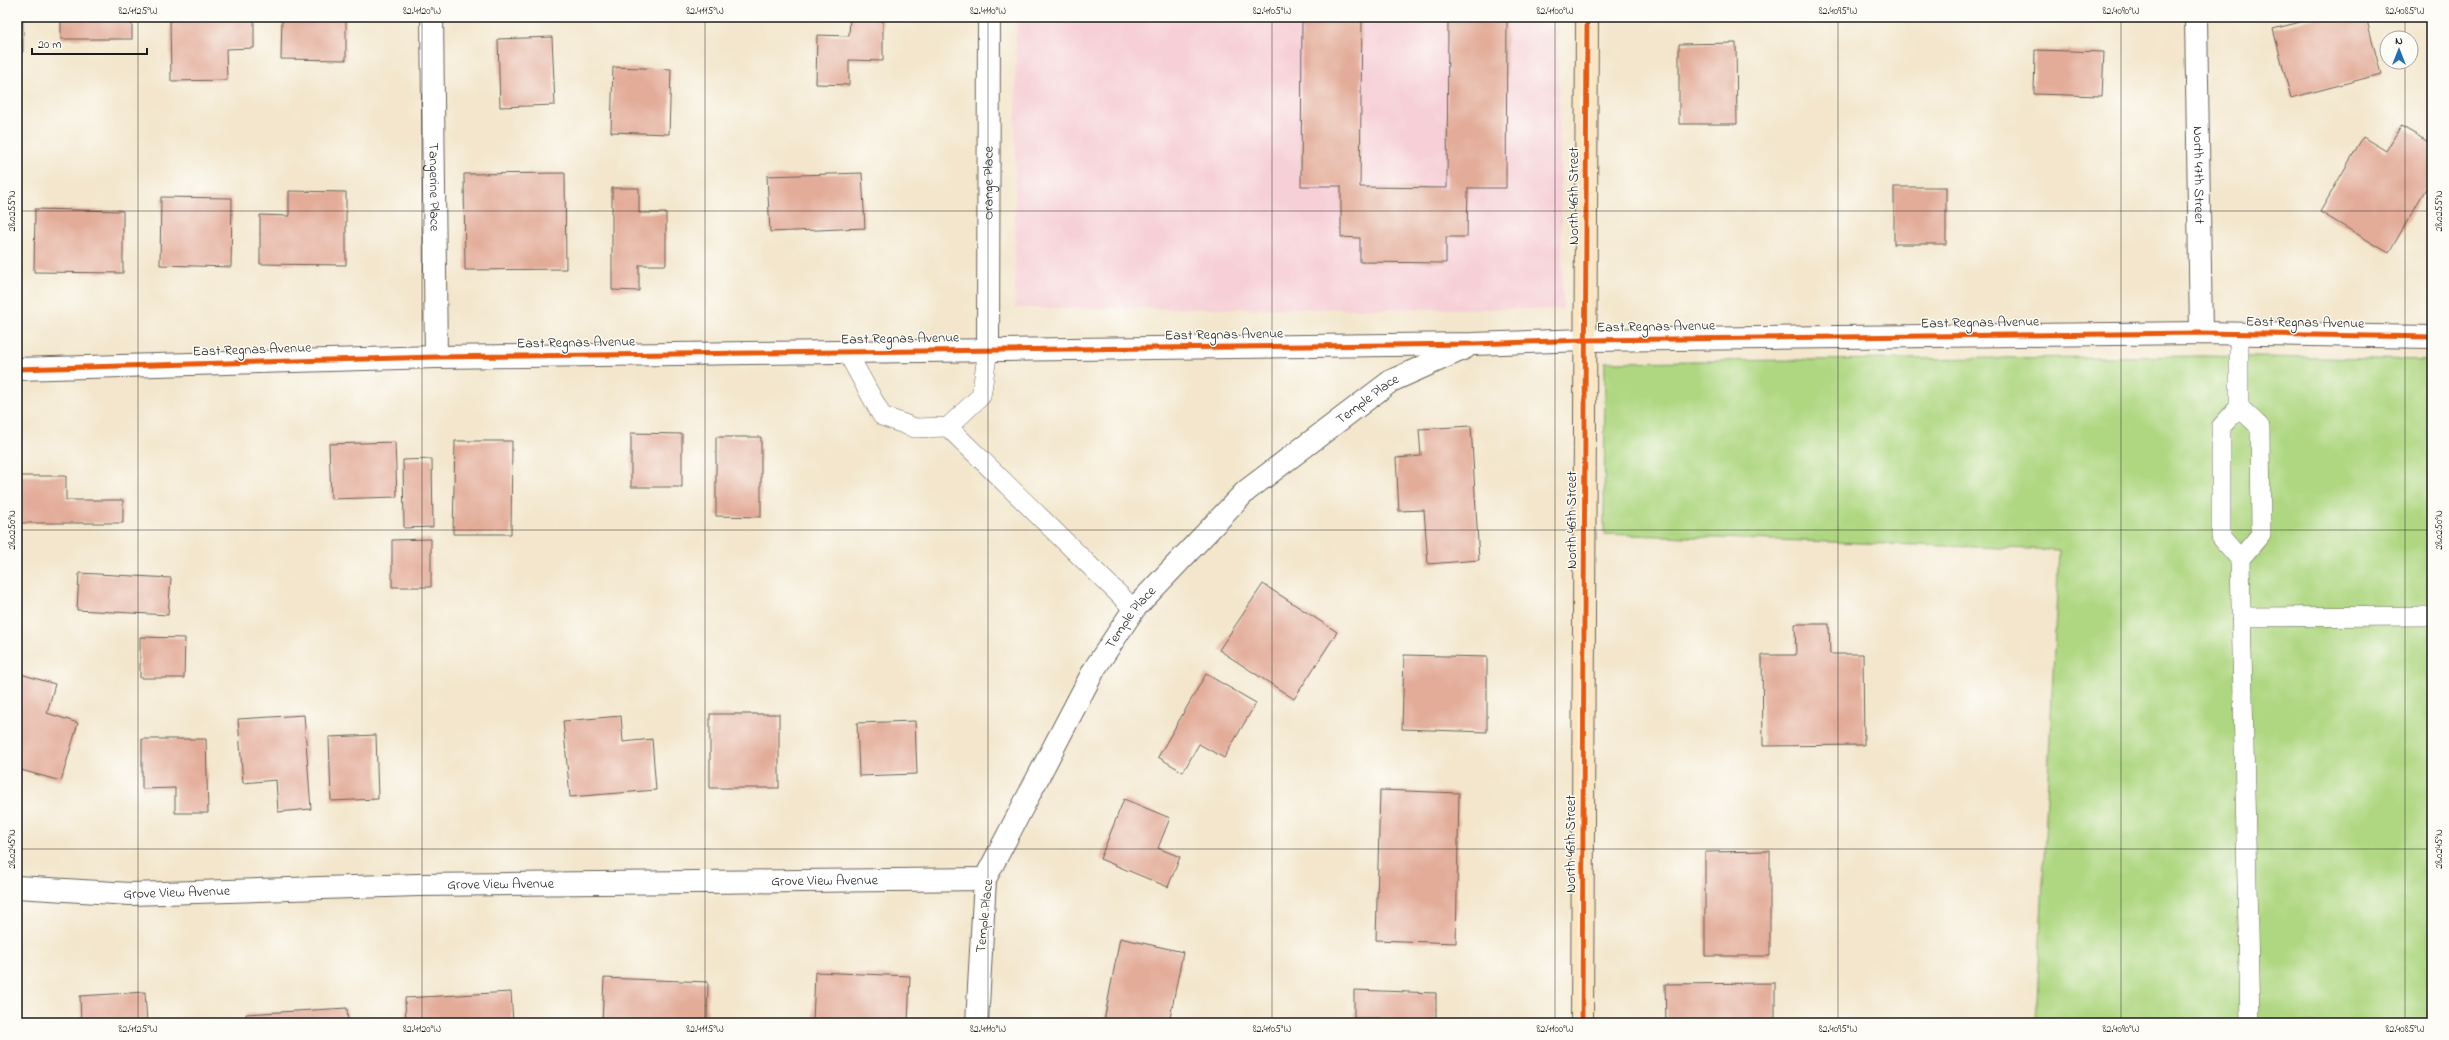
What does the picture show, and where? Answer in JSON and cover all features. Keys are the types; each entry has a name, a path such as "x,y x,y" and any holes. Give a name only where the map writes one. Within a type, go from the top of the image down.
{"street":[{"name":"Tangerine Place","path":"432,17 436,357"},
{"name":"Orange Place","path":"988,350 989,17"},
{"name":"North 46th Street","path":"1582,1023 1587,17"},
{"name":"North 47th Street","path":"2196,17 2201,333"},
{"name":"East Regnas Avenue","path":"17,369 436,357 1473,344 1585,340 2201,333 2432,337"},
{"name":"Temple Place","path":"976,1023 985,879 1095,668 1134,609 1246,492 1390,381 1473,344"},
{"name":"Grove View Avenue","path":"17,887 130,894 418,885 985,879"}],"lane":[{"path":"2239,334 2239,407 2221,427 2220,538 2240,558"},
{"path":"847,352 882,416 915,428 948,427 982,396 988,350"},
{"path":"2239,407 2260,427 2261,534 2240,558 2250,1023"},
{"path":"948,427 1134,609"},
{"path":"2241,617 2432,616"}],"shaded area":[{"path":"1016,17 1557,17 1563,309 1015,308"}],"green space":[{"path":"2201,356 2432,360 2432,1023 2036,1023 2059,550 1604,534 1605,362"}],"building":[{"path":"17,17 23,17 23,52 17,51"},
{"path":"61,17 132,17 132,39 61,39"},
{"path":"170,17 254,17 254,48 226,49 227,80 171,81"},
{"path":"282,17 346,17 346,60 281,59"},
{"path":"850,17 883,17 883,61 849,60 849,85 816,84 817,35 849,36"},
{"path":"1302,17 1362,17 1360,187 1447,188 1448,17 1507,17 1506,188 1468,188 1467,237 1446,237 1446,263 1360,262 1360,238 1341,237 1341,186 1301,186"},
{"path":"2320,17 2366,17 2381,74 2291,98 2273,29"},
{"path":"552,37 555,105 500,107 498,39"},
{"path":"1736,43 1737,124 1679,124 1679,44"},
{"path":"2035,50 2104,52 2102,96 2034,94"},
{"path":"613,67 671,69 669,134 611,132"},
{"path":"2401,126 2432,144 2432,178 2389,253 2320,212 2363,137 2386,151"},
{"path":"565,173 566,269 465,270 464,174"},
{"path":"862,173 865,228 770,232 767,176"},
{"path":"1894,187 1946,187 1946,244 1894,244"},
{"path":"612,188 639,188 639,213 666,213 666,265 639,265 639,291 612,290"},
{"path":"289,191 346,192 346,265 260,264 260,215 289,216"},
{"path":"161,197 232,198 231,267 160,265"},
{"path":"35,209 123,211 123,273 34,272"},
{"path":"1471,426 1479,560 1428,564 1424,510 1399,511 1396,458 1421,456 1419,429"},
{"path":"631,433 682,434 682,487 631,487"},
{"path":"716,437 761,437 761,517 716,516"},
{"path":"455,441 512,441 511,534 453,534"},
{"path":"395,442 397,497 331,499 329,444"},
{"path":"432,459 433,527 404,528 403,460"},
{"path":"17,476 66,476 66,500 123,500 123,523 17,523"},
{"path":"431,539 431,587 392,587 392,540"},
{"path":"79,573 171,578 168,615 77,610"},
{"path":"1263,584 1337,632 1294,699 1219,650"},
{"path":"1795,624 1829,624 1830,654 1863,654 1864,745 1763,746 1762,655 1796,655"},
{"path":"140,637 185,638 184,678 140,678"},
{"path":"1404,655 1487,657 1487,732 1402,729"},
{"path":"17,673 55,684 47,713 78,723 61,781 17,769"},
{"path":"1206,674 1256,703 1224,758 1199,744 1183,772 1158,757"},
{"path":"710,714 779,714 779,788 710,788"},
{"path":"304,715 311,809 278,812 276,780 243,783 238,719"},
{"path":"621,716 623,742 652,739 656,790 570,797 563,721"},
{"path":"915,721 917,774 859,776 857,723"},
{"path":"376,735 378,799 331,801 329,737"},
{"path":"142,739 206,739 208,813 175,813 175,788 142,789"},
{"path":"1380,790 1459,793 1456,943 1376,940"},
{"path":"1124,799 1170,818 1158,848 1180,857 1168,887 1100,859"},
{"path":"1770,851 1770,956 1705,956 1705,852"},
{"path":"1120,938 1183,952 1169,1023 1104,1021"},
{"path":"815,972 910,976 908,1023 813,1023"},
{"path":"604,978 708,982 707,1023 602,1023"},
{"path":"1775,983 1775,1023 1666,1023 1665,984"},
{"path":"1354,990 1436,993 1436,1023 1380,1023 1380,1018 1354,1018"},
{"path":"145,992 147,1023 81,1023 80,996"},
{"path":"511,992 513,1023 406,1023 405,998"},
{"path":"347,1008 348,1023 247,1023 246,1014"}],"cycle path":[{"path":"1582,1023 1587,17"},
{"path":"17,369 436,357 1473,344 1585,340 2201,333 2432,337"}]}
